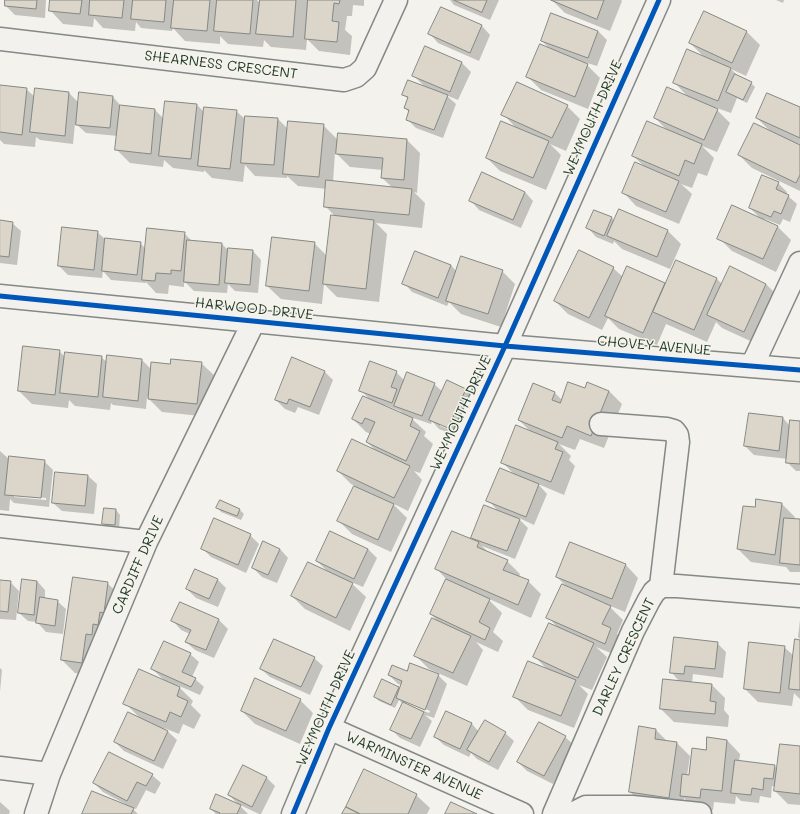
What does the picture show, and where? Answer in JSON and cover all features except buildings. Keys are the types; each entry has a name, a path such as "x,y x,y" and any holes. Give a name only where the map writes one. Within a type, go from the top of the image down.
{"street":[{"name":"SHEARNESS CRESCENT","path":"0,39 344,80 356,76 364,68 396,0"},
{"name":"WEYMOUTH DRIVE","path":"293,814 329,728 505,346 659,0"},
{"path":"752,366 800,264"},
{"name":"HARWOOD DRIVE","path":"0,296 505,346"},
{"name":"CARDIFF DRIVE","path":"36,814 49,774 146,542 254,321"},
{"name":"CHOVEY AVENUE","path":"505,346 800,370"},
{"path":"601,424 667,429 674,431 677,435 678,442 661,586"},
{"path":"0,526 146,542"},
{"name":"DARLEY CRESCENT","path":"554,814 633,631 654,592 661,586 684,586 800,596"},
{"name":"WARMINSTER AVENUE","path":"329,728 522,814"},
{"path":"0,768 49,774"},
{"path":"572,814 586,807 632,807 700,814"}],"cycle path":[{"path":"293,814 329,728 505,346 659,0"},
{"path":"0,296 505,346 800,370"}]}
